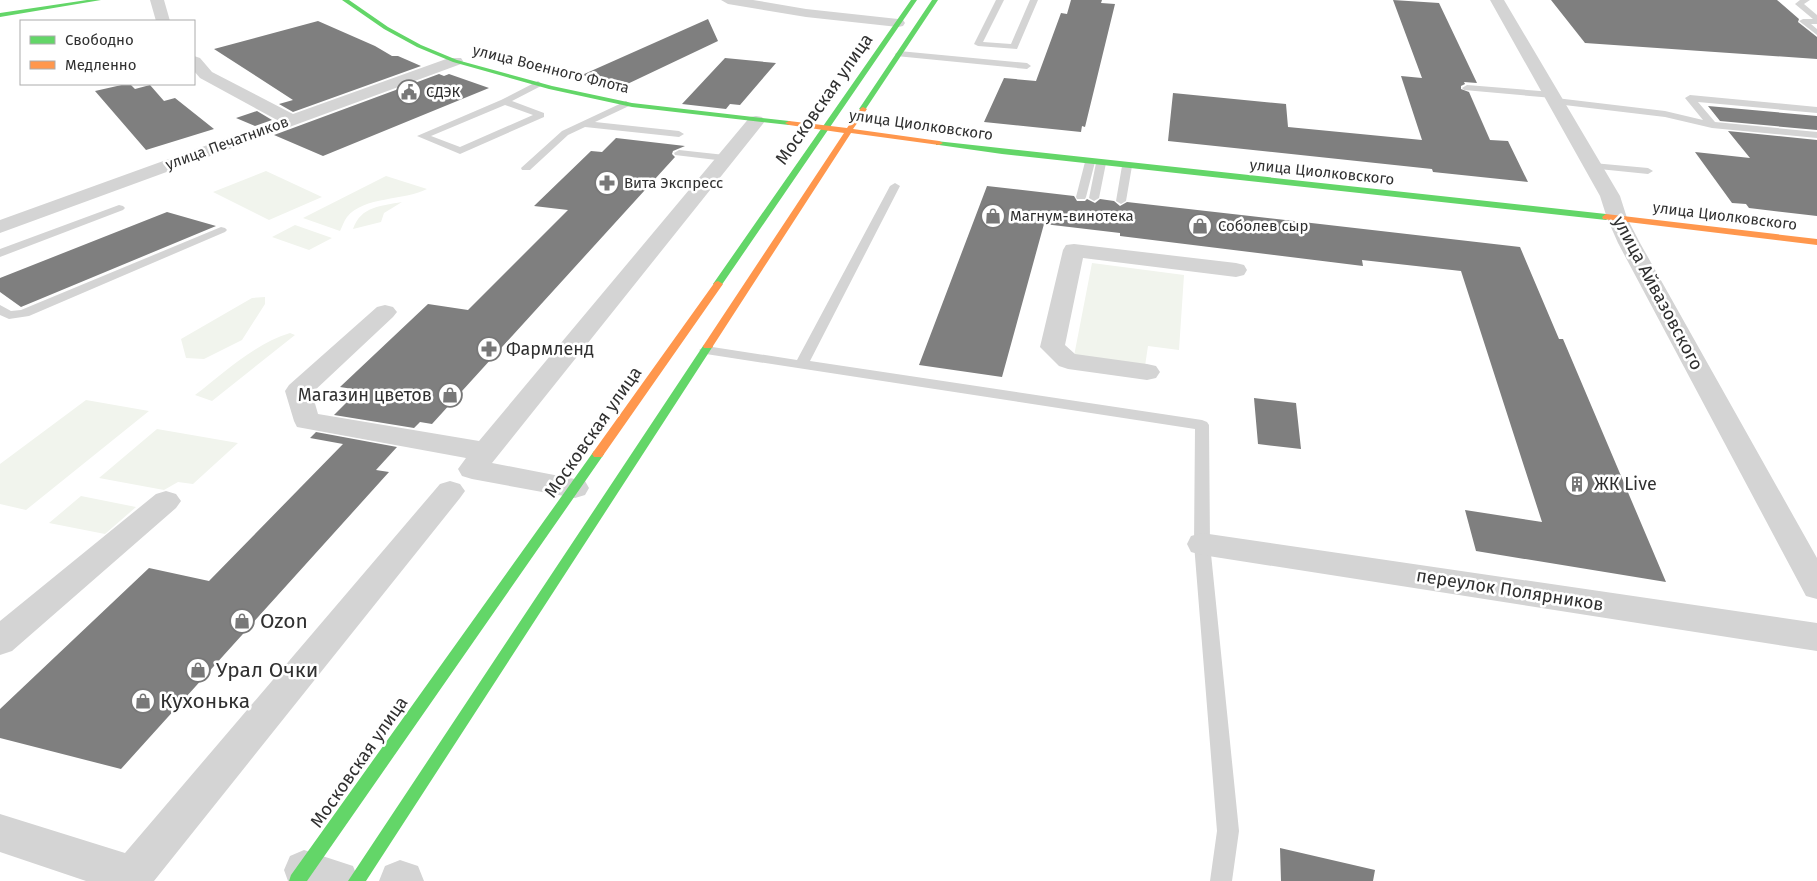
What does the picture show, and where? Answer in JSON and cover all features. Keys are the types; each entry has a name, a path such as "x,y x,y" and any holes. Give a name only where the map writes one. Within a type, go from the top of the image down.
{"main road":[{"path":"0,15 98,0"},
{"name":"улица Военного Флота","path":"345,0 394,33 419,46 455,61 538,84 626,104 825,128"},
{"name":"Московская улица","path":"313,877 575,488 914,0"},
{"name":"Московская улица","path":"356,881 935,0"},
{"name":"улица Циолковского","path":"825,128 1128,166 1617,218 1817,242"}],"street":[{"path":"157,0 163,20"},
{"path":"728,0 806,13 898,23"},
{"name":"улица Айвазовского","path":"1497,0 1610,196 1617,218 1629,243 1817,587"},
{"name":"улица Печатников","path":"0,227 455,61"},
{"path":"195,62 206,74 291,120"},
{"path":"575,488 472,469 756,121"},
{"path":"1112,255 1116,232"},
{"path":"1148,372 1068,360 1052,347 1074,250 1236,270"},
{"path":"384,312 298,390 307,421 408,444 486,452"},
{"path":"0,833 132,876 450,491"},
{"path":"0,641 166,500"},
{"name":"переулок Полярников","path":"1202,544 1817,637"}],"lane":[{"path":"1000,0 978,44 1014,47 1034,0"},
{"path":"1806,0 1799,4 1817,20"},
{"path":"1817,20 1803,21 1817,33"},
{"path":"899,54 1027,66"},
{"path":"505,102 541,115 460,151 422,136 505,102 538,84"},
{"path":"1467,88 1665,114 1712,125 1817,135"},
{"path":"1712,125 1690,98 1817,110"},
{"path":"526,168 566,133 626,104"},
{"path":"586,124 679,134"},
{"path":"679,153 725,158"},
{"path":"1081,197 1095,162"},
{"path":"1094,198 1095,162"},
{"path":"1121,201 1128,166"},
{"path":"1593,166 1648,171"},
{"path":"801,365 895,186"},
{"path":"0,253 119,208"},
{"path":"0,309 9,316 24,313 221,230"},
{"path":"706,350 1202,425 1202,544 1228,831 1220,881"}],"shaded area":[{"path":"266,171 322,197 269,220 213,192"},
{"path":"386,176 427,189 418,193 363,205 347,217 340,231 303,218"},
{"path":"402,202 384,213 381,222 353,229 366,211 379,206"},
{"path":"295,225 332,238 309,250 272,237"},
{"path":"1092,263 1184,275 1179,350 1148,346 1145,366 1074,356"},
{"path":"265,297 265,304 242,340 204,359 186,358 181,339 252,298"},
{"path":"290,333 295,335 212,401 195,395 264,344"},
{"path":"86,400 149,411 26,510 0,504 0,464"},
{"path":"157,429 238,443 193,484 178,482 164,490 99,478"},
{"path":"81,496 136,507 105,534 49,523"}],"building":[{"path":"1071,0 1102,0 1101,3 1115,4 1085,127 1082,126 1081,132 984,122 1004,78 1036,81 1061,13 1067,14"},
{"path":"1393,0 1439,3 1477,83 1464,82 1465,84 1461,86 1461,89 1469,92 1490,140 1508,141 1528,182 1433,172 1432,169 1168,141 1173,93 1286,104 1288,127 1422,140 1401,76 1422,78"},
{"path":"1551,0 1777,0 1799,19 1798,22 1817,37 1817,59 1585,43"},
{"path":"708,19 718,41 621,87 582,75"},
{"path":"318,21 375,46 392,56 398,56 421,66 293,112 279,104 293,100 214,49"},
{"path":"725,58 776,63 740,105 730,104 726,109 682,104"},
{"path":"439,74 444,76 449,74 489,88 323,156 274,135"},
{"path":"122,85 131,85 135,89 150,85 164,101 175,98 214,129 146,150 95,91"},
{"path":"1708,106 1817,116 1817,130 1720,121"},
{"path":"257,111 272,120 255,126 236,118"},
{"path":"1728,131 1817,140 1817,216 1749,208 1746,204 1732,203 1695,152 1750,158"},
{"path":"616,138 685,146 673,151 672,154 675,157 432,424 420,422 414,428 334,415 359,390 340,387 428,304 468,310 568,210 534,206 591,151 602,152"},
{"path":"987,186 1074,196 1077,201 1085,201 1087,199 1095,203 1100,199 1114,201 1120,206 1127,202 1520,247 1559,339 1563,339 1666,582 1476,551 1465,510 1542,522 1461,271 1362,260 1363,266 1120,236 1120,233 1044,224 1002,377 919,365"},
{"path":"167,212 216,226 21,307 0,292 0,278"},
{"path":"1254,398 1296,403 1301,449 1258,444"},
{"path":"316,432 397,447 376,470 389,472 121,769 0,738 0,709 149,568 209,581 343,444 310,438"},
{"path":"1280,848 1375,870 1373,881 1281,881"}],"traffic: fast":[{"path":"0,15 98,0"},
{"path":"345,0 386,28 419,46 455,61 551,88 632,105 789,123"},
{"path":"718,284 914,0"},
{"path":"863,109 935,0"},
{"path":"939,143 1002,152 1606,217"},
{"path":"356,881 708,346"},
{"path":"297,881 598,454"}],"traffic: slow":[{"path":"708,346 863,109"},
{"path":"789,123 939,143"},
{"path":"1606,217 1817,242"},
{"path":"598,454 718,284"}],"place":[{"name":"СДЭК","path":"409,92"},
{"name":"Вита Экспресс","path":"607,183"},
{"name":"Магнум-винотека","path":"993,216"},
{"name":"Соболев сыр","path":"1200,226"},
{"name":"Фармленд","path":"489,349"},
{"name":"Магазин цветов","path":"450,395"},
{"name":"ЖК Live","path":"1577,484"},
{"name":"Ozon","path":"242,621"},
{"name":"Урал Очки","path":"198,670"},
{"name":"Кухонька","path":"143,701"}]}
